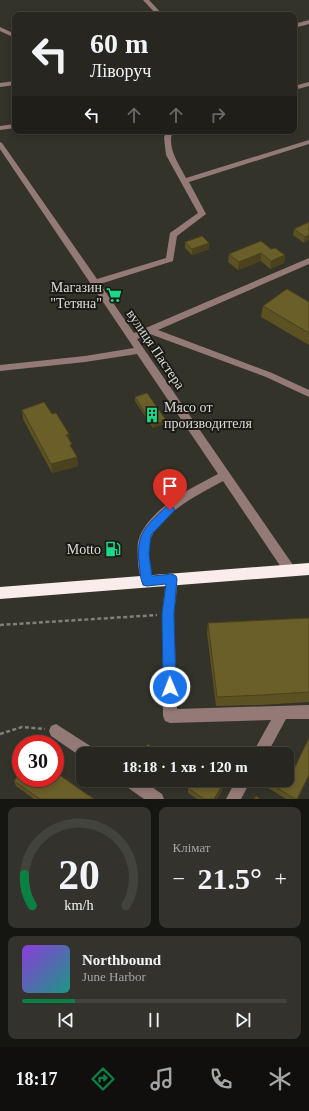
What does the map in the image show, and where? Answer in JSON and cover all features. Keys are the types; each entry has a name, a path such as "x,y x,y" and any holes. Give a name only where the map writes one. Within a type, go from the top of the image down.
{"highway":[{"path":"0,593 309,569"}],"street":[{"path":"146,0 157,12"},
{"path":"297,25 309,22"},
{"path":"0,29 12,35"},
{"path":"0,85 12,83"},
{"path":"297,87 309,84"},
{"path":"0,128 12,126"},
{"path":"94,283 170,259 173,235 202,214 170,155 167,137 168,134"},
{"path":"185,181 309,142"},
{"name":"вулиця Пастера","path":"0,144 289,570"},
{"path":"131,338 309,261"},
{"path":"149,330 262,372 309,394"},
{"path":"0,368 85,359 140,350"},
{"path":"147,581 144,541 150,528 180,500 225,475"},
{"path":"172,579 168,614 170,716 309,712"},
{"path":"263,747 282,713"},
{"path":"56,731 80,747"},
{"path":"139,787 157,799"},
{"path":"233,799 240,787"}],"path":[{"path":"0,625 168,614"},
{"path":"0,734 17,727 28,725 56,731"}],"building":[{"path":"309,222 309,235 305,237 294,229"},
{"path":"202,236 209,243 192,249 185,242"},
{"path":"261,241 271,249 275,248 285,255 271,261 261,253 239,262 229,254"},
{"path":"287,289 309,302 309,333 263,306"},
{"path":"147,393 166,420 153,425 135,397"},
{"path":"44,402 52,414 56,413 69,434 66,435 72,444 70,445 77,457 51,464 22,410"},
{"path":"309,618 309,692 217,697 208,623"},
{"path":"309,738 309,775 297,799 276,787 294,787 295,767"},
{"path":"64,778 94,799 40,799 23,787 64,787"},
{"path":"221,787 214,799 204,799 188,788"}],"place":[{"name":"Магазин \"Тетяна\"","path":"114,295"},
{"name":"Мясо от производителя","path":"152,415"},
{"name":"Motto","path":"113,549"}],"route":[{"path":"170,510 150,528 146,534 144,541 144,554 147,581 172,579 168,614 170,687"}]}
